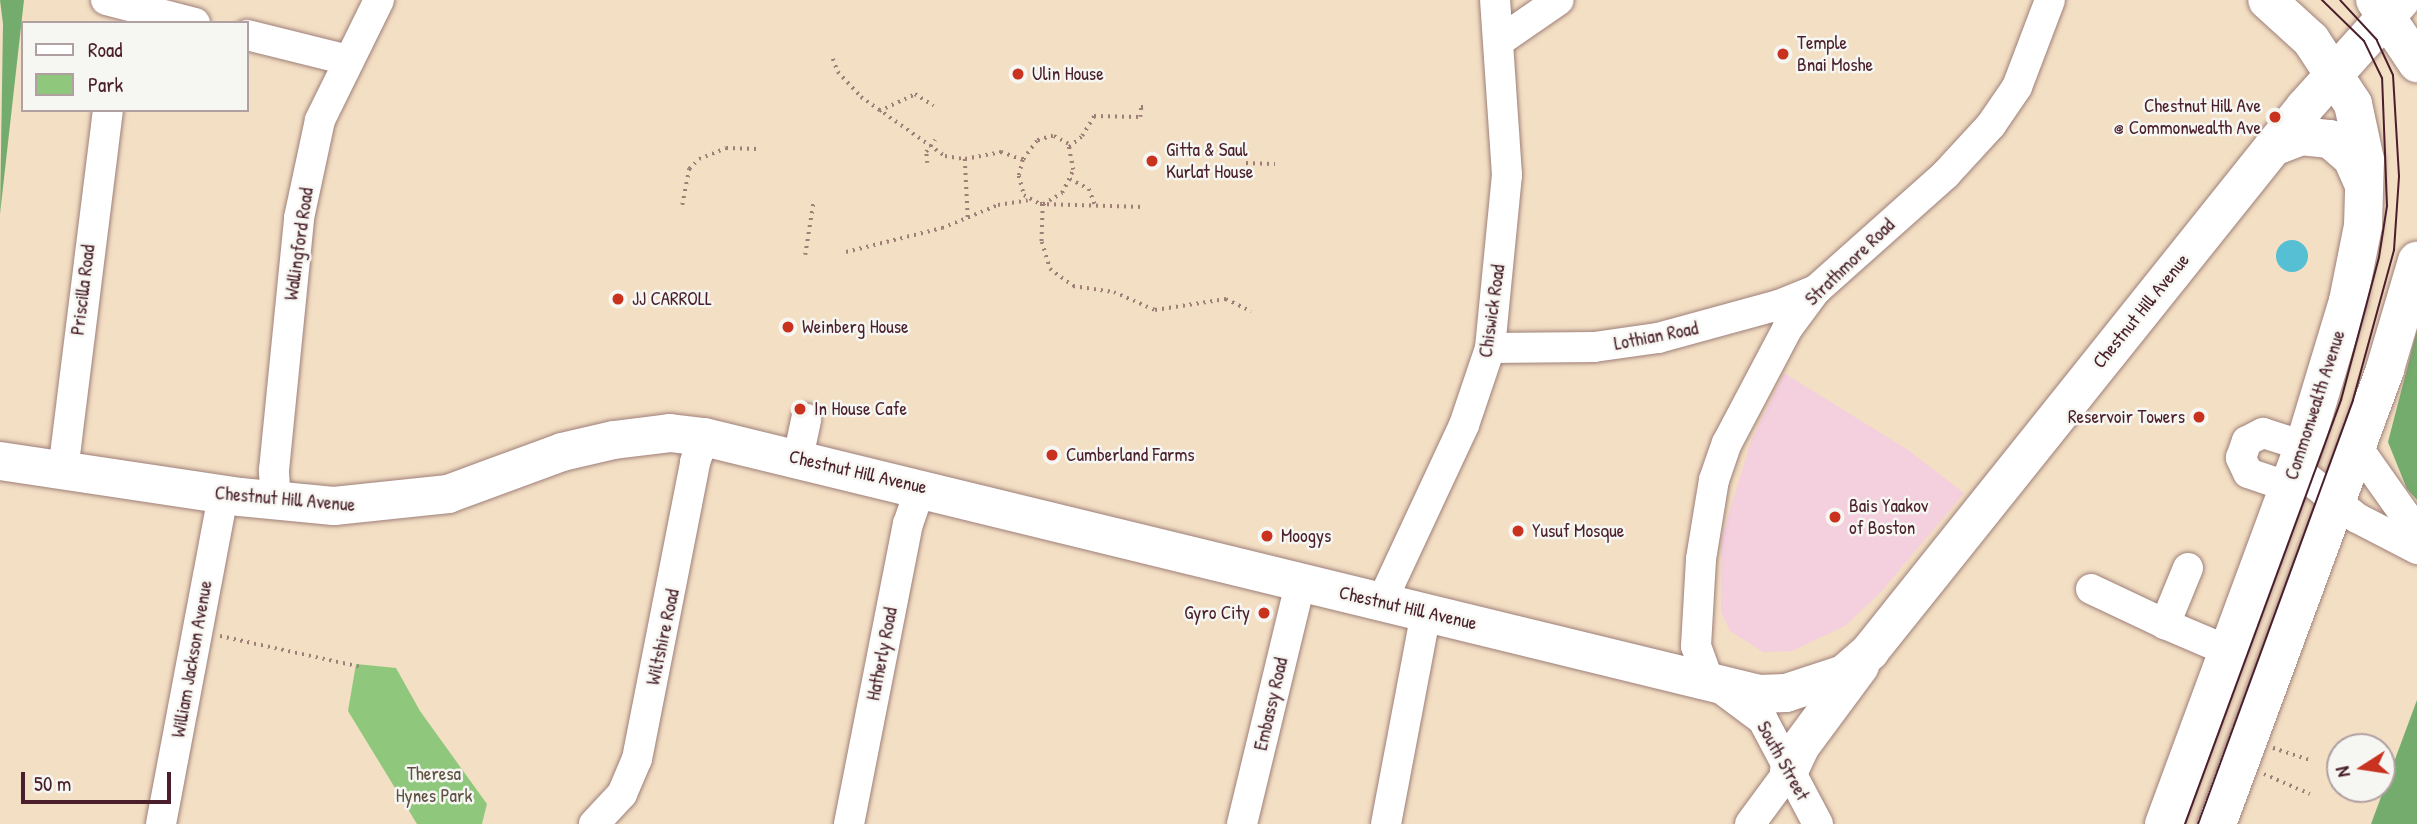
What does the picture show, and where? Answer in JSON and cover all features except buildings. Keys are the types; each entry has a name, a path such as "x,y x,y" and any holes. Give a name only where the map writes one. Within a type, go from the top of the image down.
{"main road":[{"name":"Commonwealth Avenue","path":"2164,824 2226,650 2296,467 2348,301 2366,191 2357,120 2335,73 2308,37 2267,0"},
{"name":"Chestnut Hill Avenue","path":"0,461 223,495 334,506 399,503 448,494 562,452 614,440 670,433 704,437 921,487 1300,584 1708,679 1759,694 1786,693 1844,674 1878,639 2335,73 2387,4"},
{"path":"2387,4 2417,63"},
{"path":"2273,147 2301,136 2330,139 2352,158 2366,191"},
{"path":"2217,824 2398,333 2417,261"},
{"path":"1789,771 1800,747 1878,639"}],"street":[{"name":"Wallingford Road","path":"276,502 274,470 299,218 320,120 379,0"},
{"name":"Chiswick Road","path":"1382,601 1464,425 1490,348 1507,175 1501,40 1495,0"},
{"path":"1501,40 1559,0"},
{"name":"Strathmore Road","path":"1708,679 1696,646 1701,559 1714,481 1750,396 1787,329 1816,290 1946,174 1991,125 2017,87 2050,0"},
{"path":"116,9 184,21"},
{"path":"248,35 348,60"},
{"name":"Priscilla Road","path":"63,471 107,112"},
{"name":"Lothian Road","path":"1490,348 1594,348 1658,338 1779,305 1816,290"},
{"path":"798,458 806,419"},
{"name":"Wiltshire Road","path":"594,824 622,794 638,759 695,462 704,437"},
{"path":"2357,447 2417,532"},
{"path":"2296,467 2357,519 2417,549"},
{"name":"Hatherly Road","path":"849,824 908,524 921,487"},
{"name":"William Jackson Avenue","path":"161,824 223,495"},
{"path":"2165,624 2188,568"},
{"name":"Embassy Road","path":"1242,824 1300,584"},
{"path":"2091,589 2226,650"},
{"path":"1386,824 1426,613"},
{"name":"South Street","path":"1708,679 1763,720 1818,824"},
{"path":"1750,824 1789,771"}],"path":[{"path":"833,59 845,81 879,111 945,156 965,159 1001,152 1023,160"},
{"path":"879,111 915,94 934,106"},
{"path":"1069,147 1094,116 1140,117 1141,107 1146,107"},
{"path":"1030,200 1019,184 1023,160 1045,137 1063,139 1069,147 1074,166 1070,179 1059,196 1043,204"},
{"path":"927,163 926,152 935,140"},
{"path":"682,205 689,169 699,159 718,149 758,149"},
{"path":"965,159 968,218"},
{"path":"1247,163 1275,164"},
{"path":"1070,179 1092,192 1095,205"},
{"path":"846,252 968,218 998,205 1030,200 1043,204 1144,207"},
{"path":"805,255 813,204"},
{"path":"1043,204 1042,242 1050,269 1073,286 1114,292 1155,310 1226,299 1251,311"},
{"path":"217,635 361,667"},
{"path":"2268,746 2311,760"},
{"path":"2259,772 2310,794"}],"shaded area":[{"name":"Bais Yaakov of Boston","path":"1784,373 1908,450 1964,493 1882,591 1845,626 1792,651 1763,652 1730,631 1721,612 1721,540 1751,441"}],"green space":[{"path":"0,0 24,0 0,214 3,24"},
{"path":"2417,330 2417,500 2407,489 2388,442"},
{"name":"Theresa Hynes Park","path":"356,664 396,668 420,711 487,804 482,824 417,824 348,711"},
{"path":"2417,700 2417,824 2371,824 2379,803 2396,803 2396,757"}],"water":[{"path":"2292,240 2304,244 2308,256 2304,268 2292,272 2280,268 2276,256 2280,244"}],"tram line":[{"path":"2185,824 2341,400 2379,257 2387,206 2382,78 2364,41 2322,0"},
{"path":"2198,824 2353,400 2394,250 2399,176 2393,75 2377,40 2340,0"}],"place":[{"name":"Temple Bnai Moshe","path":"1783,54"},
{"name":"Ulin House","path":"1018,74"},
{"name":"Chestnut Hill Ave @ Commonwealth Ave","path":"2275,117"},
{"name":"Gitta & Saul Kurlat House","path":"1152,161"},
{"name":"JJ CARROLL","path":"618,299"},
{"name":"Weinberg House","path":"788,327"},
{"name":"In House Cafe","path":"800,409"},
{"name":"Reservoir Towers","path":"2199,417"},
{"name":"Cumberland Farms","path":"1052,455"},
{"name":"Bais Yaakov of Boston","path":"1835,517"},
{"name":"Yusuf Mosque","path":"1518,531"},
{"name":"Moogys","path":"1267,536"},
{"name":"Gyro City","path":"1264,613"}]}
